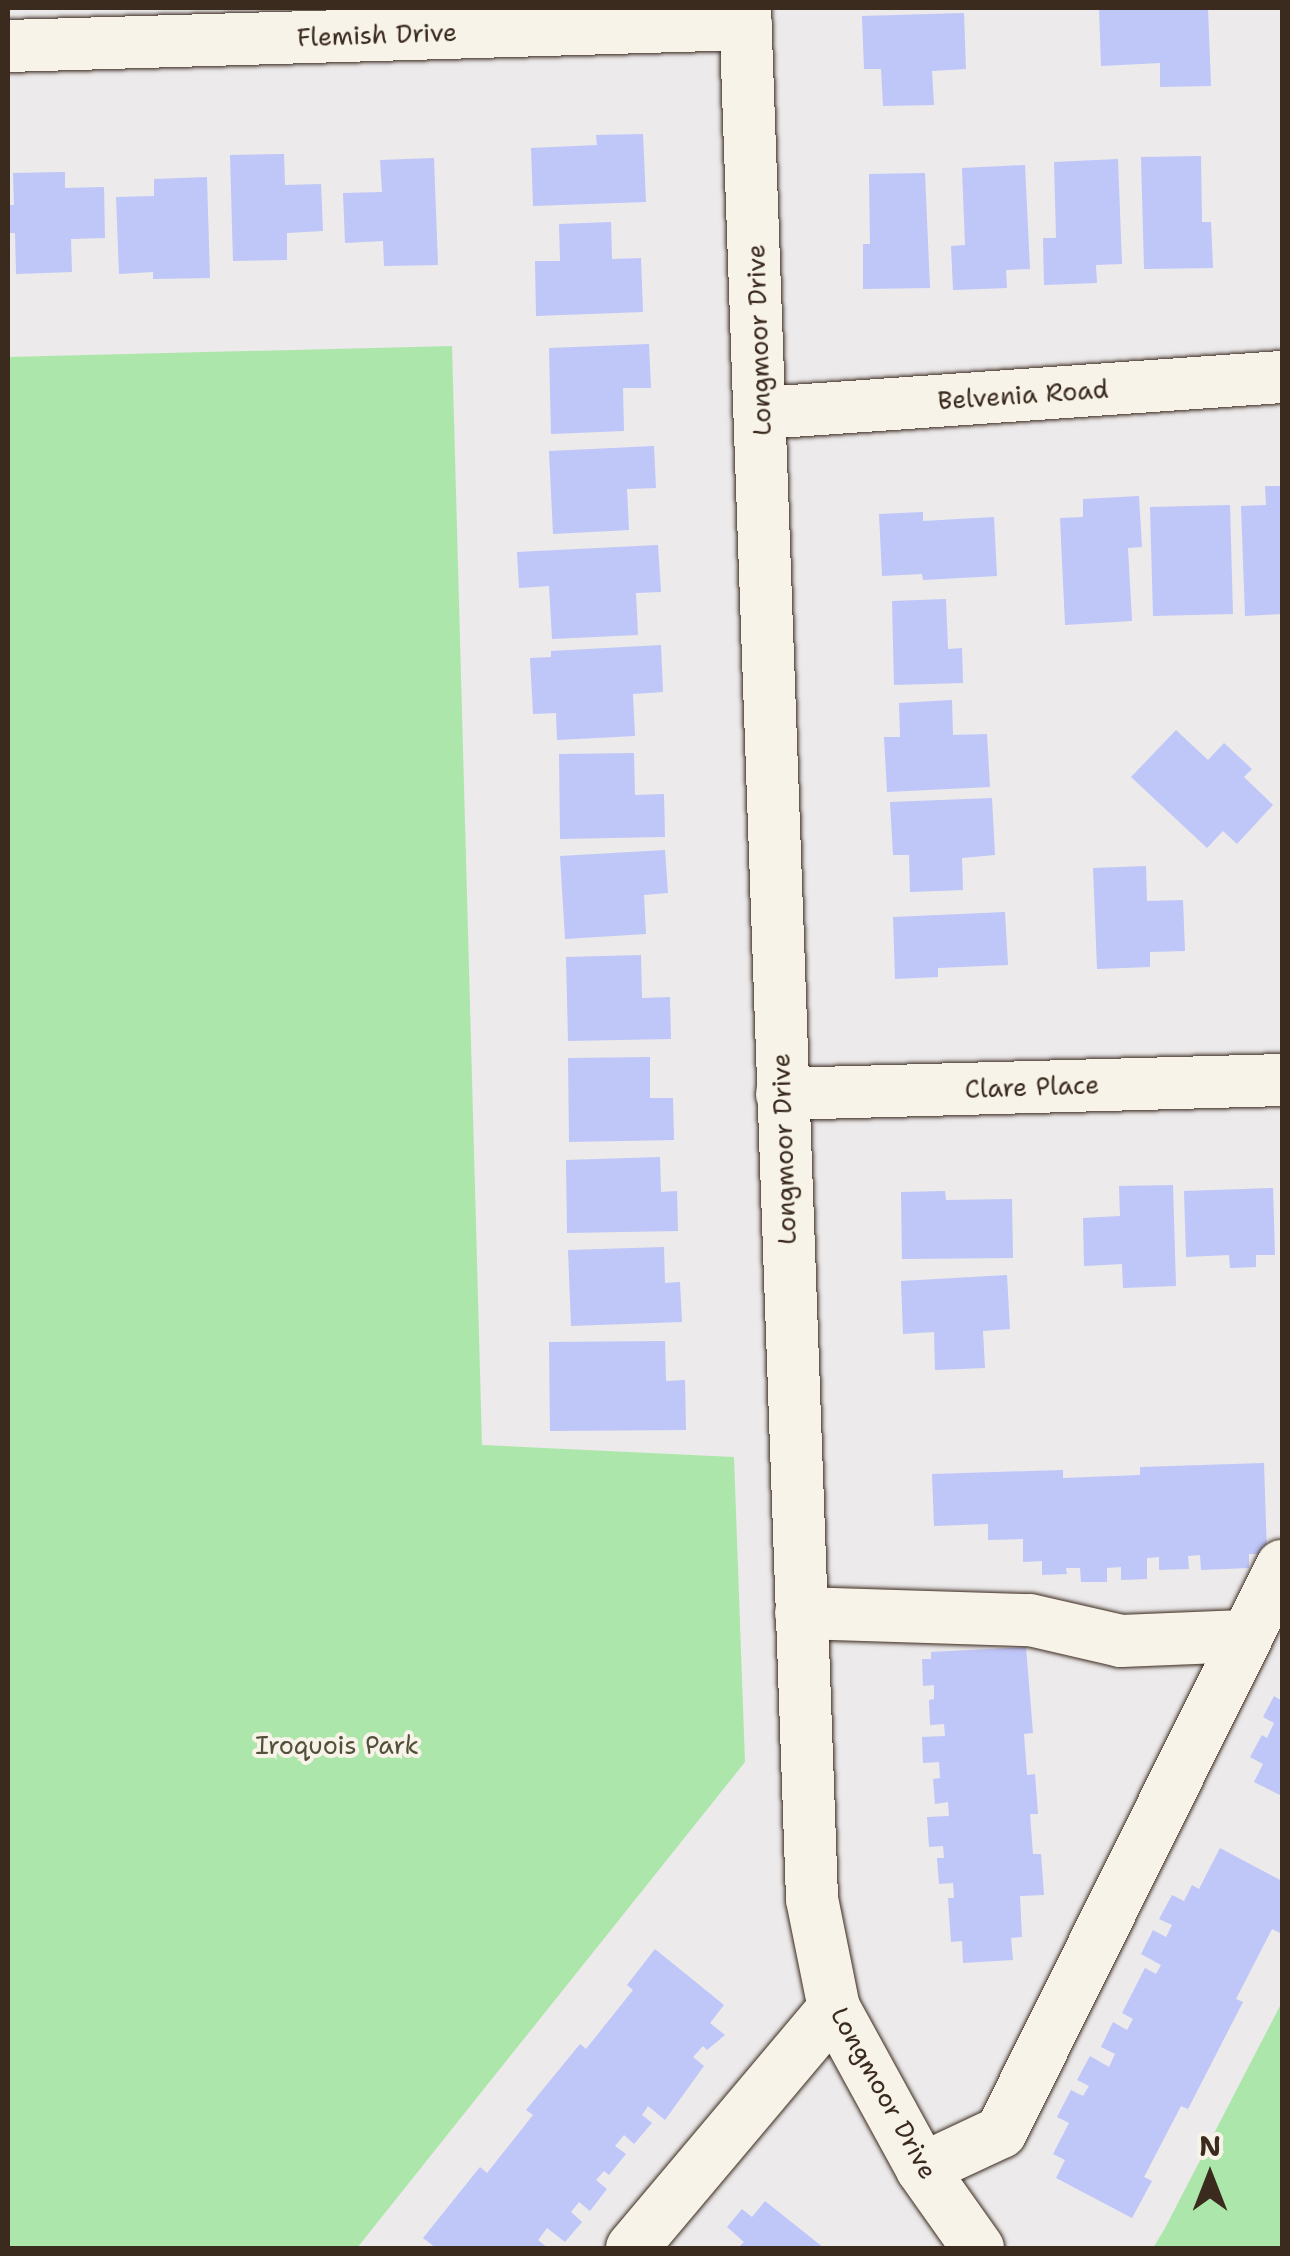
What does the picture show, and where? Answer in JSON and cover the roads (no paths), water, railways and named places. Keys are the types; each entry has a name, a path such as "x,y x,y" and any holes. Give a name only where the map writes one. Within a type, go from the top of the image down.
{"street":[{"name":"Flemish Drive","path":"8,46 745,16"},
{"name":"Longmoor Drive","path":"745,16 763,413 782,1094 812,1899 834,2008 922,2169 978,2248"},
{"name":"Belvenia Road","path":"763,413 1282,377"},
{"name":"Clare Place","path":"782,1094 1282,1080"},
{"path":"922,2169 1002,2132 1244,1636 1282,1566"},
{"path":"801,1613 1030,1620 1121,1641 1244,1636"},
{"path":"632,2248 834,2008"}],"park label":[{"name":"Iroquois Park","path":"337,1745"}]}
